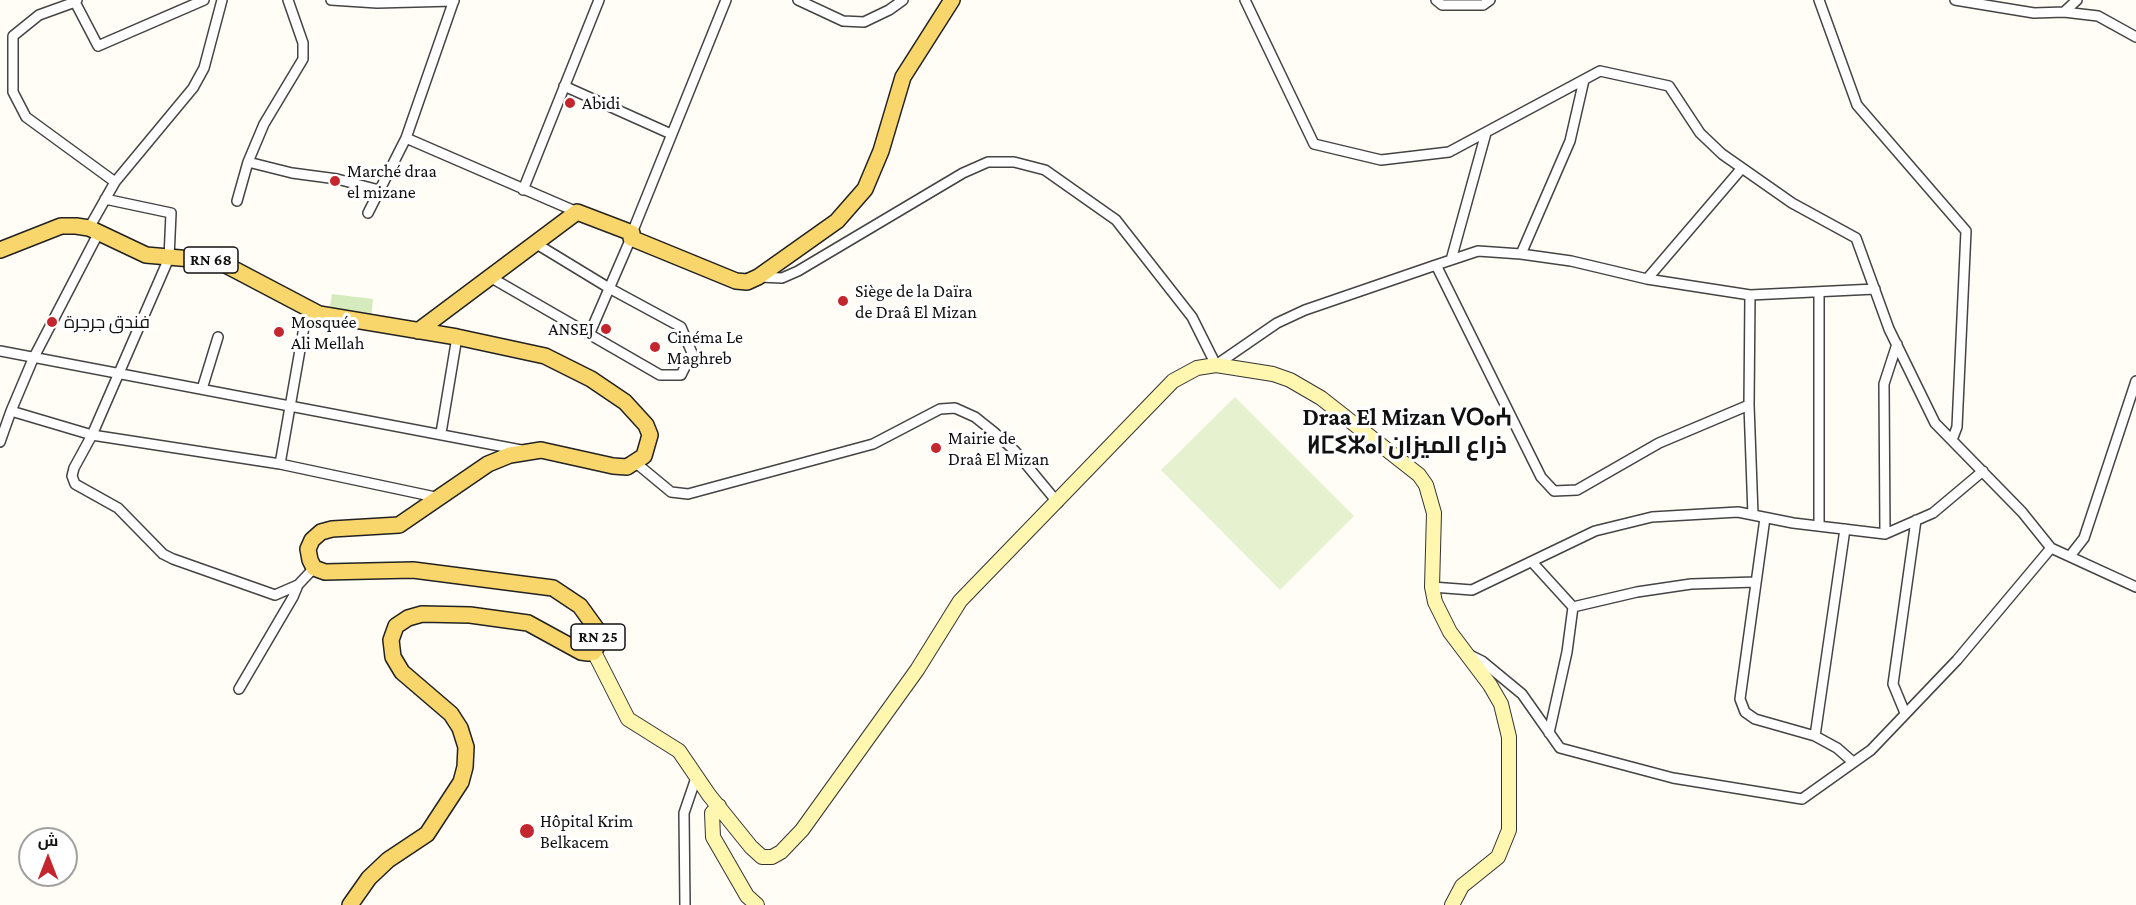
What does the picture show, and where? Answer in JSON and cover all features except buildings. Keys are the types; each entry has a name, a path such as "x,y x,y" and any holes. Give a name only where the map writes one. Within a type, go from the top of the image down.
{"main road":[{"path":"418,331 577,212 736,281 747,282 758,277 837,220 865,189 882,151 895,95 903,77 952,0"},
{"name":"RN 68","path":"0,250 61,226 94,230 132,251 224,264 310,311 418,331"},
{"path":"314,568 308,549 312,540 321,532 332,528 399,525 488,464 526,451 558,453 612,466 627,467 644,456 650,435 638,414 625,402 591,379 545,356 418,331"},
{"path":"594,652 616,701 628,719 679,751 757,854 767,858 782,852 802,830 917,670 960,602 1058,503 1173,381 1197,368 1216,365 1290,380 1321,398 1419,475 1426,485 1434,513 1432,587 1440,616 1501,704 1509,737 1509,830 1498,857 1462,886 1452,905"},
{"name":"RN 25","path":"314,568 325,572 414,570 553,588 580,606 598,631 597,646 594,652 581,652 528,623 470,615 422,614 408,618 396,626 391,640 393,657 402,672 441,702 451,714 460,728 466,747 465,766 461,782 427,834 388,860 369,878 350,905"},
{"path":"719,806 712,813 713,837 747,896 757,905"}],"street":[{"path":"115,182 26,117 13,92 13,36 39,15 76,1 98,46 204,0"},
{"path":"0,442 33,359 94,230 105,199 115,182 193,88 204,68 222,0"},
{"path":"237,201 248,162 264,124 303,59 303,43 288,0"},
{"path":"331,0 377,3 454,1 406,138 368,213"},
{"path":"523,190 599,0"},
{"path":"589,335 726,0"},
{"path":"798,0 843,21 864,22 889,10 903,0"},
{"path":"1245,0 1314,144 1381,160 1449,152 1600,71 1669,86 1700,133 1742,168 1792,203 1856,238 1897,344 1935,423 2022,512 2051,548 2136,587"},
{"path":"1436,0 1442,5 1483,5 1490,0"},
{"path":"1819,0 1857,105 1966,231 1957,427 1952,440"},
{"path":"1955,0 2034,13 2064,12 2098,16 2136,37"},
{"path":"2064,12 2074,1"},
{"path":"1521,254 1570,141 1584,80"},
{"path":"564,86 671,134"},
{"path":"1451,260 1486,133"},
{"path":"406,138 577,212"},
{"path":"248,162 292,173 337,179 379,190"},
{"path":"758,277 782,278 798,271 963,173 988,162 1014,162 1045,170 1116,220 1192,317 1216,365 1277,323 1305,310 1478,251 1570,261 1647,279 1750,295 1875,290"},
{"path":"1647,279 1742,168"},
{"path":"105,199 171,213 169,258 92,435 72,472 75,484 118,507 163,554 173,560 275,595 298,585"},
{"path":"490,277 660,375 681,375 692,353 681,327 609,288 535,243"},
{"path":"1436,265 1541,477 1554,491 1577,490 1659,443 1749,405"},
{"path":"1819,292 1819,526"},
{"path":"1750,295 1749,405 1753,515"},
{"path":"280,464 292,406 304,327 310,311"},
{"path":"202,388 218,337"},
{"path":"441,433 457,337"},
{"path":"1885,534 1884,384 1897,344"},
{"path":"0,351 117,375 202,388 441,433 526,451"},
{"path":"2070,556 2084,538 2136,381"},
{"path":"636,463 670,492 688,494 873,444 940,409 955,408 975,417 1015,451 1058,503"},
{"path":"11,411 92,435 280,464 440,498"},
{"path":"1432,587 1472,590 1595,531 1652,517 1738,512 1765,518 1885,534 1933,513 1983,471"},
{"path":"1765,518 1740,699 1745,712 1755,719 1815,736 1838,748 1853,762"},
{"path":"1905,714 1893,684 1916,520"},
{"path":"1815,736 1845,529"},
{"path":"1465,652 1482,661 1522,694 1560,748 1673,778 1802,799 1871,750 1957,660 2051,548"},
{"path":"1532,562 1573,608 1567,652 1549,733"},
{"path":"239,689 298,585 314,568"},
{"path":"1573,608 1637,592 1691,584 1756,582"},
{"path":"685,905 684,813 697,775"}],"green space":[{"path":"332,294 373,299 371,318 329,312"},
{"path":"1235,397 1354,516 1280,590 1161,470"}],"place":[{"name":"Abidi","path":"570,103"},
{"name":"Marché draa el mizane","path":"335,181"},
{"name":"Siège de la Daïra de Draâ El Mizan","path":"843,301"},
{"name":"فندق جرجرة","path":"52,322"},
{"name":"ANSEJ","path":"606,329"},
{"name":"Mosquée Ali Mellah","path":"279,332"},
{"name":"Cinéma Le Maghreb","path":"655,347"},
{"name":"Mairie de Draâ El Mizan","path":"936,448"},
{"name":"Hôpital Krim Belkacem","path":"527,831"}],"district":[{"name":"Draa El Mizan ⴸⵔⴰⵄ ⵍⵎⵉⵣⴰⵏ ذراع الميزان","path":"1407,432"}]}
